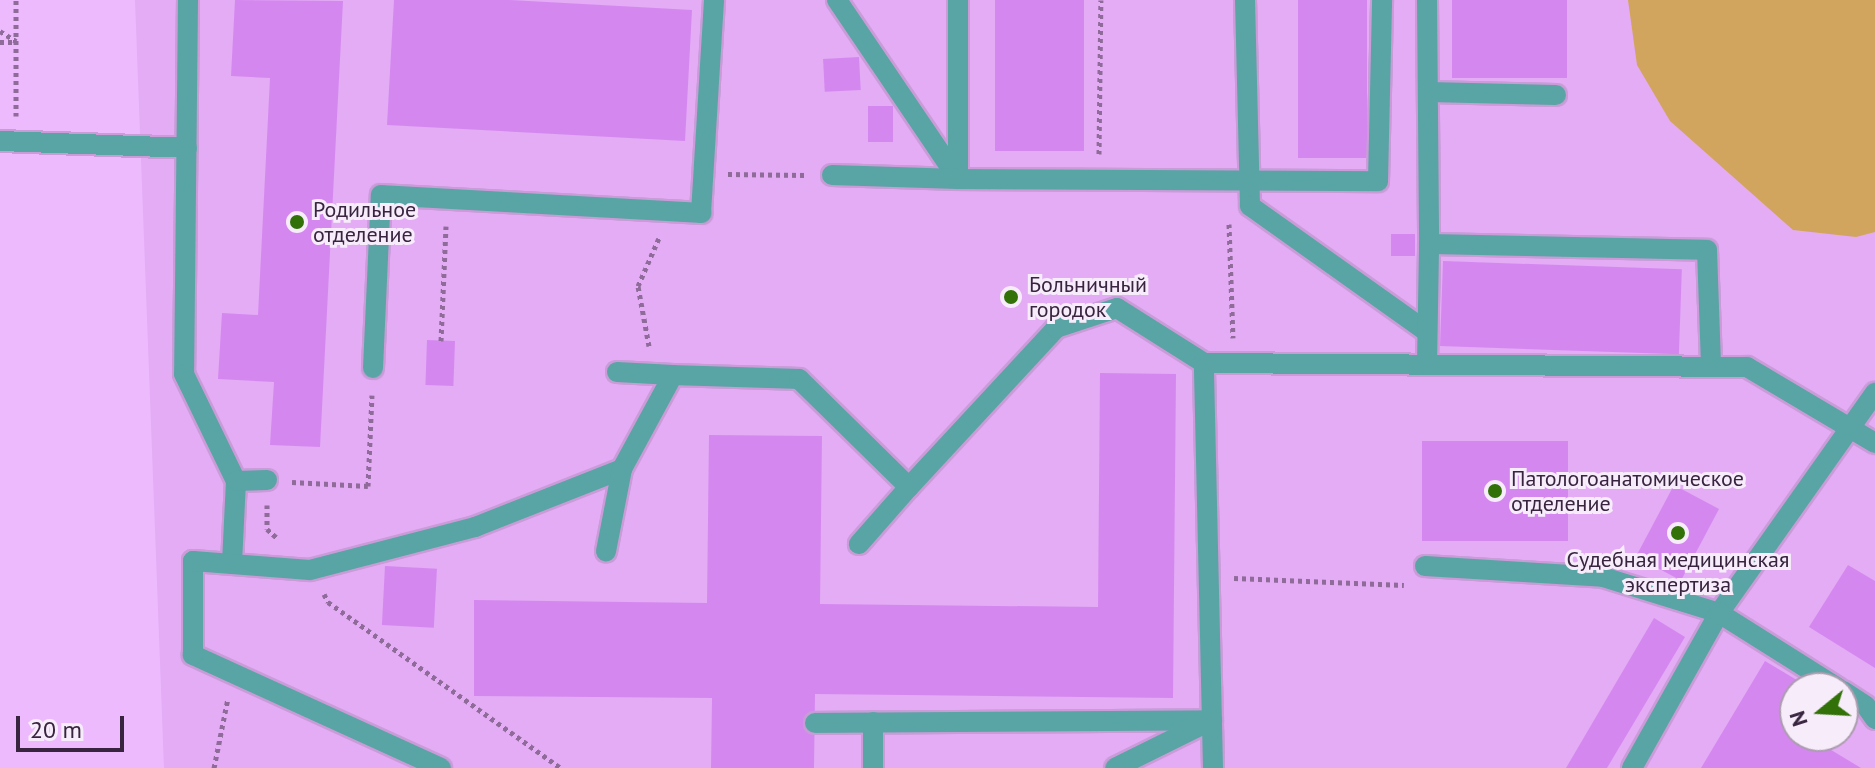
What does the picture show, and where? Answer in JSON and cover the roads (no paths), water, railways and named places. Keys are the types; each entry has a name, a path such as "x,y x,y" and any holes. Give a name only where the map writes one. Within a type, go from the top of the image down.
{"lane":[{"path":"188,0 184,374 236,481 232,564"},
{"path":"373,368 381,195 701,213 714,0"},
{"path":"837,0 958,179"},
{"path":"958,0 958,179"},
{"path":"1245,0 1250,206 1427,332"},
{"path":"832,175 958,179 1378,181 1382,0"},
{"path":"1427,0 1427,364"},
{"path":"1428,92 1556,95"},
{"path":"0,141 187,148"},
{"path":"1429,244 1707,250 1711,366"},
{"path":"859,544 1056,328 1117,308 1204,363 1747,367 1875,443"},
{"path":"1204,363 1213,768"},
{"path":"617,372 799,379 909,487"},
{"path":"606,551 622,469 663,375"},
{"path":"1632,768 1719,613 1875,393"},
{"path":"441,768 193,655 193,561 310,570 475,527 622,469"},
{"path":"236,481 267,480"},
{"path":"1425,566 1603,577 1719,613 1812,672"},
{"path":"1859,702 1875,719"},
{"path":"815,723 1212,720"},
{"path":"1115,768 1212,720"},
{"path":"873,722 873,768"}],"place":[{"name":"Родильное отделение","path":"297,222"},
{"name":"Больничный городок","path":"1011,297"},
{"name":"Патологоанатомическое отделение","path":"1495,491"},
{"name":"Судебная медицинская экспертиза","path":"1678,533"}]}
